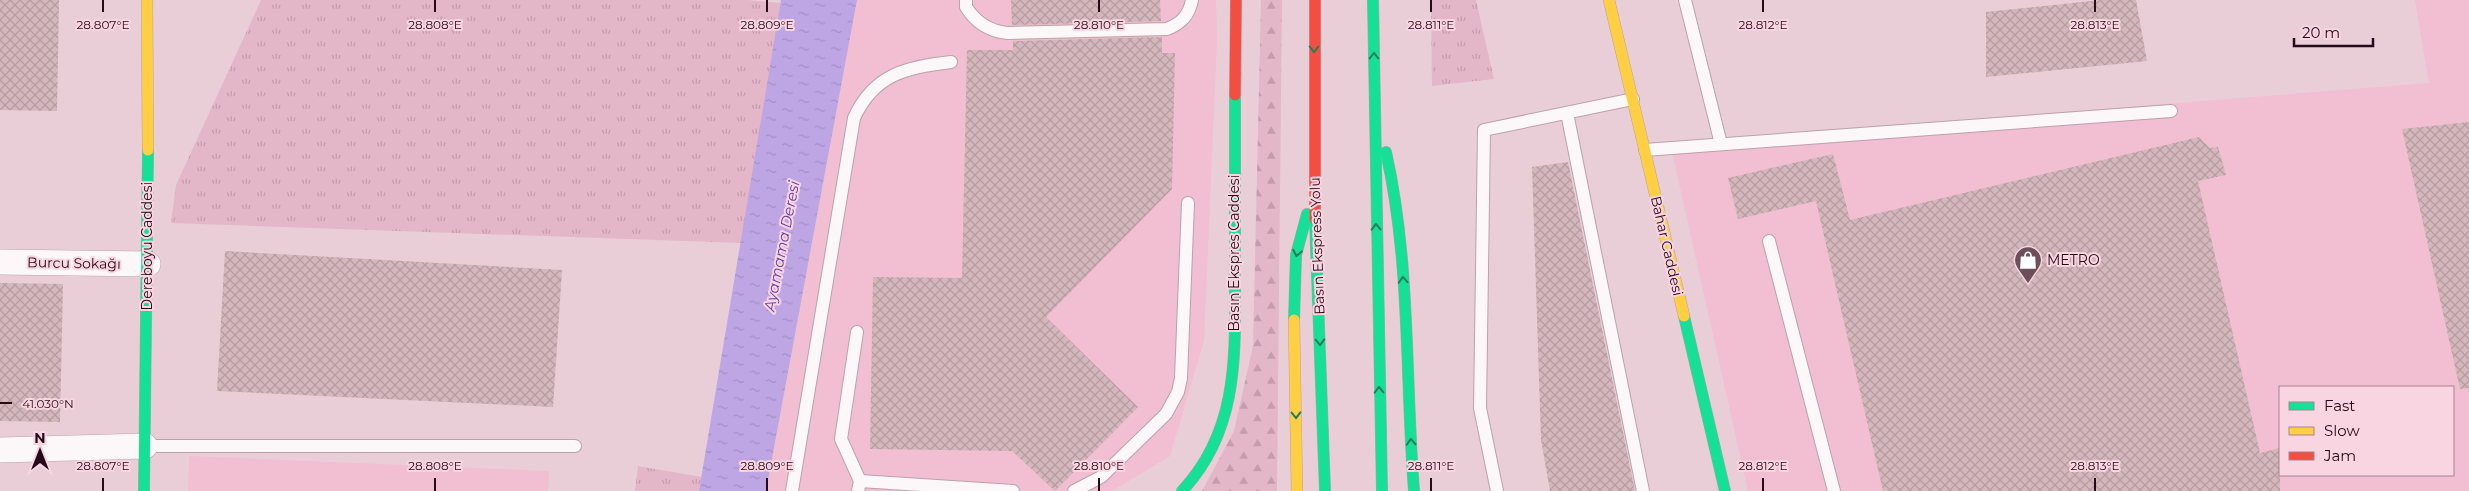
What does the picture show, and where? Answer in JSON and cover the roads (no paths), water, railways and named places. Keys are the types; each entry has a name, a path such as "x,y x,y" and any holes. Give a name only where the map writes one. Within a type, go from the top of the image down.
{"main road":[{"name":"Dereboyu Caddesi","path":"144,491 148,264 147,0"},
{"name":"Basın Ekspres Caddesi","path":"1182,491 1207,461 1225,424 1234,374 1236,0"},
{"name":"Basın Ekspress Yolu","path":"1314,0 1314,189 1325,491"},
{"path":"1373,0 1382,491"},
{"name":"Bahar Caddesi","path":"1609,0 1725,491"},
{"path":"1374,104 1393,177 1400,239 1414,491"},
{"path":"1297,491 1293,294 1296,255 1314,189"}],"street":[{"name":"Burcu Sokağı","path":"0,262 148,264"},
{"path":"0,450 145,446"}],"lane":[{"path":"966,0 966,7 982,25 998,32 1007,33 1168,29 1181,22 1186,16 1192,0"},
{"path":"1685,0 1721,144"},
{"path":"792,491 854,118 866,95 889,76 928,65 951,62"},
{"path":"1497,491 1480,408 1484,130 1633,99"},
{"path":"1644,150 2171,111"},
{"path":"1566,113 1643,491"},
{"path":"1074,491 1101,477 1166,414 1178,392 1181,378 1188,203"},
{"path":"1769,241 1834,491"},
{"path":"857,332 841,439 859,486 1013,491"},
{"path":"145,446 574,446"}],"water":[{"name":"Ayamama Deresi","path":"781,0 857,0 766,491 699,491"}],"place":[{"name":"METRO","path":"2028,284"}]}
